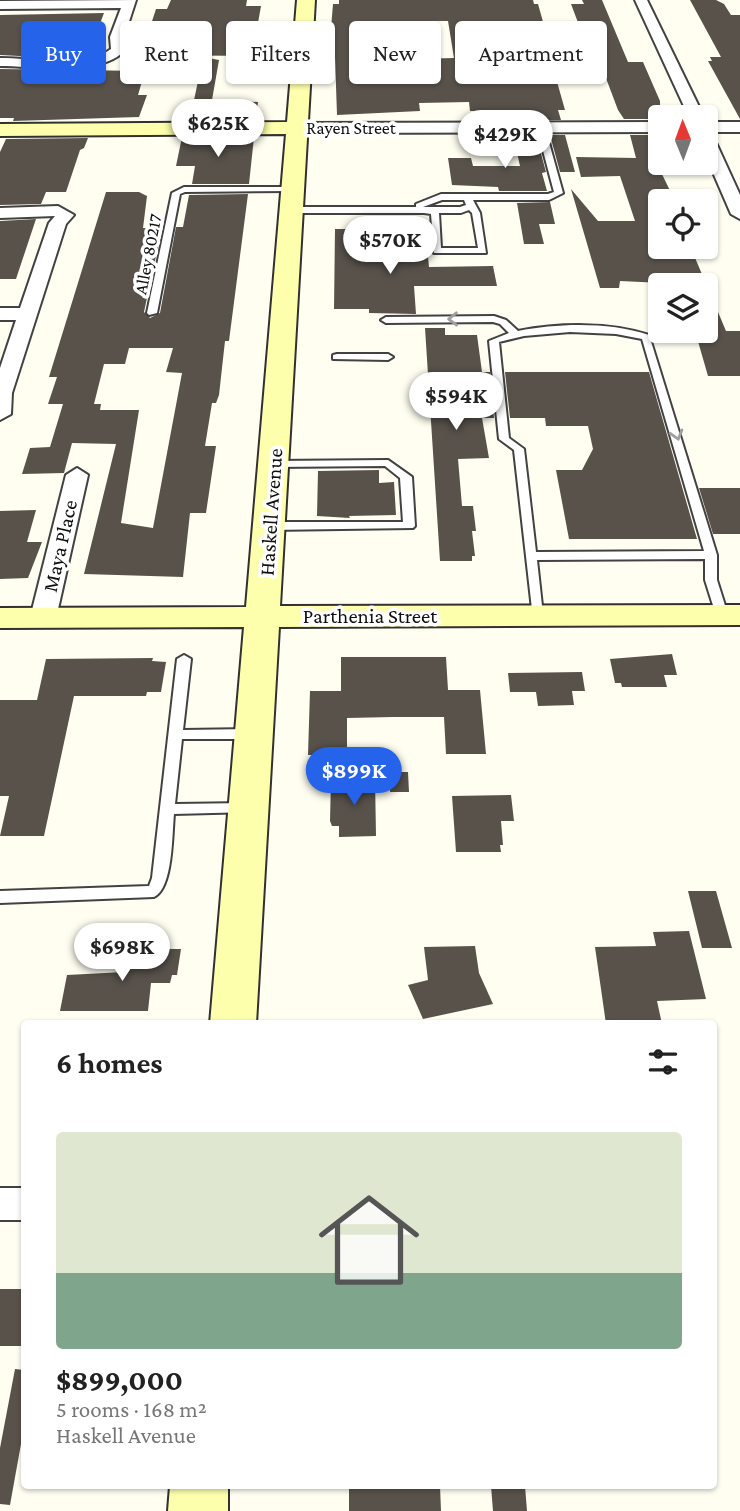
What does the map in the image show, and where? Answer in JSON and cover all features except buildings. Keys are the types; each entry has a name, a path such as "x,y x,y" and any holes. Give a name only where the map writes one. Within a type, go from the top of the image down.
{"main road":[{"name":"Haskell Avenue","path":"233,1020 256,734 306,0"},
{"name":"Rayen Street","path":"0,130 297,128"},
{"name":"Parthenia Street","path":"0,618 731,615"},
{"path":"198,1511 199,1489"}],"street":[{"path":"641,0 691,105"},
{"path":"0,5 129,2 117,37 118,50 111,58 84,62 0,62"},
{"name":"Rayen Street","path":"297,128 648,127"},
{"path":"718,127 740,127"},
{"path":"718,165 740,214"},
{"path":"0,213 64,213 65,217 58,223 2,393 0,414"},
{"path":"0,314 28,314"},
{"name":"Maya Place","path":"43,618 77,475"},
{"path":"0,1204 21,1204"}],"lane":[{"path":"411,210 440,197 469,201 549,197 559,193 541,128"},
{"name":"Alley 80217","path":"152,313 176,193 184,190 291,200"},
{"path":"291,200 411,210 461,210 469,201"},
{"path":"422,210 435,213 437,251 483,251 476,213 469,201"},
{"path":"386,320 494,319 503,322 515,333"},
{"path":"537,615 519,449 504,439 494,345 499,337 515,333 614,331 643,335 658,369 711,555 712,580 731,615"},
{"path":"337,357 388,357"},
{"path":"270,526 409,526 406,477 388,463 274,464"},
{"path":"531,556 711,555"},
{"path":"0,897 149,894 155,890 160,878 184,659"},
{"path":"175,735 256,734"},
{"path":"168,809 249,808"}]}
